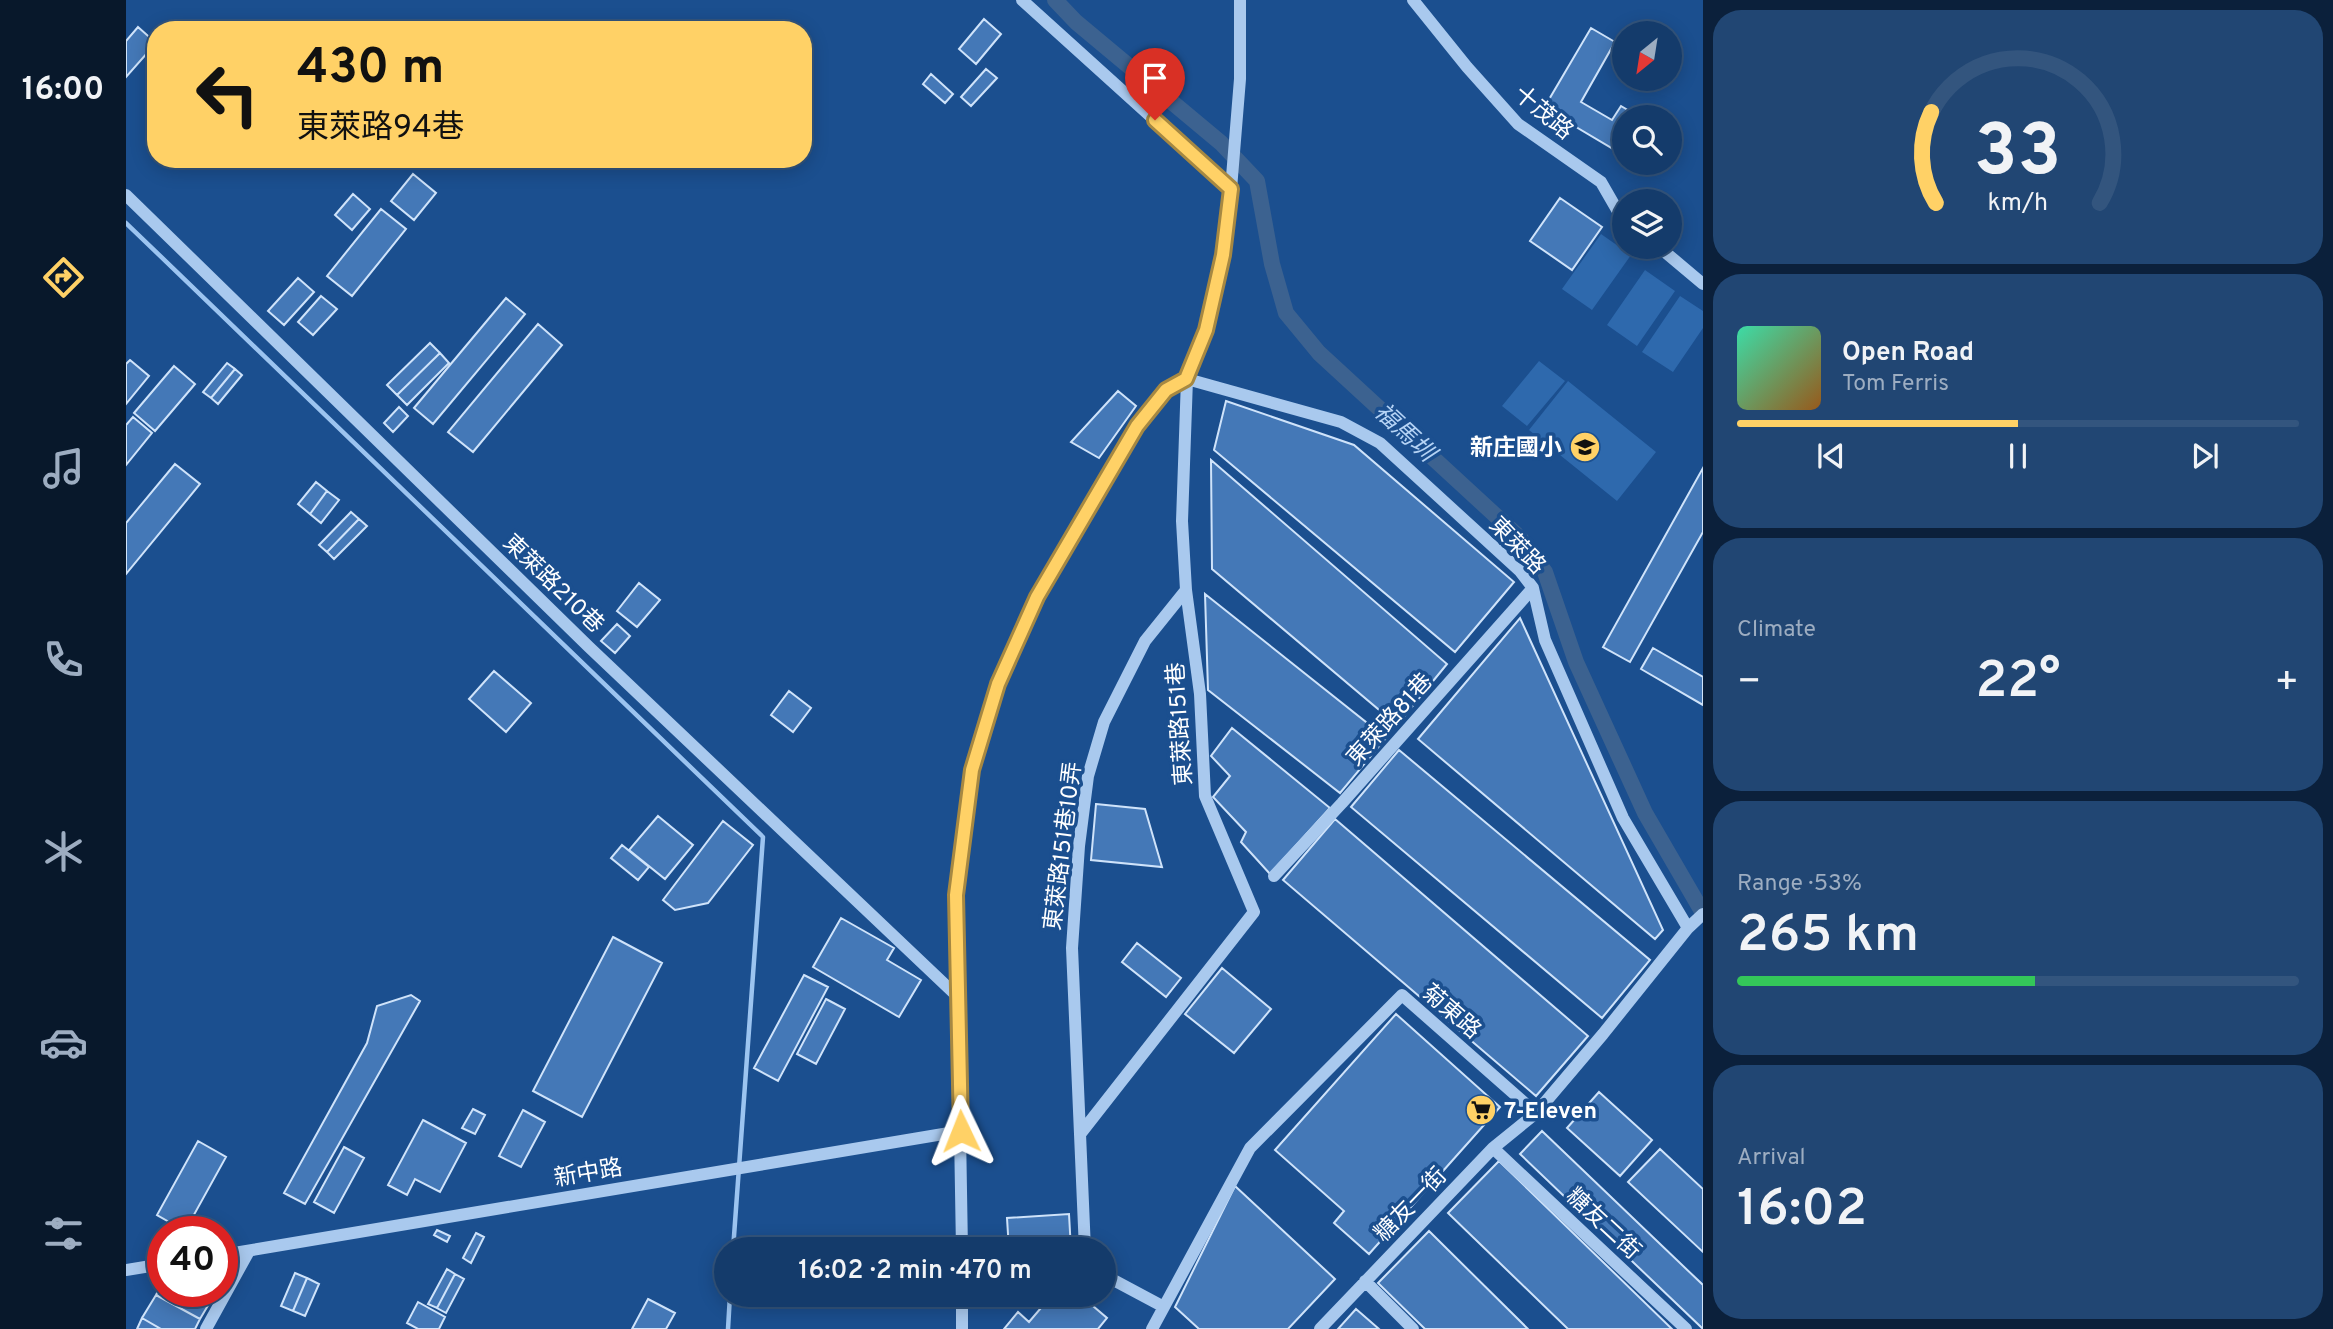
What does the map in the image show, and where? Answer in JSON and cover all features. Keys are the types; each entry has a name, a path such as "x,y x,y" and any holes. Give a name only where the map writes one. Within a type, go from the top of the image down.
{"street":[{"path":"1022,0 1231,189"},
{"path":"962,1237 956,895 972,770 998,684 1037,597 1137,426 1166,390 1186,379 1206,330 1223,255 1231,189 1240,79 1240,0"},
{"name":"十茂路","path":"1413,0 1518,124 1601,182 1612,199"},
{"name":"東萊路210巷","path":"126,195 570,629 957,996"},
{"path":"1673,259 1703,284"},
{"name":"東萊路","path":"1186,379 1341,422 1380,443 1520,571 1533,588 1545,640 1617,805 1688,928"},
{"name":"東萊路151巷","path":"1081,1133 1254,912 1205,796 1200,694 1186,590 1182,521 1186,379"},
{"name":"東萊路81巷","path":"1274,876 1533,588"},
{"name":"東萊路151巷10弄","path":"1081,1133 1072,948 1079,846 1088,776 1104,722 1139,653 1186,590"},
{"path":"1536,1113 1688,928 1701,916"},
{"name":"菊東路","path":"1152,1329 1250,1148 1402,995 1536,1113"},
{"name":"糖友一街","path":"1320,1329 1493,1148 1536,1113"},
{"name":"新中路","path":"238,1253 961,1131"},
{"path":"1081,1133 1085,1237"},
{"name":"糖友二街","path":"1493,1148 1686,1329"},
{"path":"206,1329 249,1251"},
{"path":"126,1270 147,1267"},
{"path":"1116,1281 1164,1307"},
{"path":"1365,1281 1413,1329"},
{"path":"963,1307 964,1326"}],"shaded area":[{"path":"1601,234 1612,242 1612,259 1628,259 1592,310 1562,289"},
{"path":"1645,270 1675,291 1637,346 1607,325"},
{"path":"1680,296 1703,311 1703,328 1673,372 1642,352"},
{"path":"1539,361 1565,381 1527,426 1502,406"},
{"path":"1568,381 1656,452 1617,501 1529,430"}],"building":[{"path":"984,19 1001,34 976,64 959,49"},
{"path":"138,27 147,35 147,53 126,77 126,41"},
{"path":"1591,28 1612,40 1612,47 1581,102 1612,120 1612,148 1544,108"},
{"path":"986,69 997,78 971,106 961,97"},
{"path":"931,74 953,94 945,103 923,84"},
{"path":"413,174 436,193 414,220 391,201"},
{"path":"353,194 370,209 352,230 335,215"},
{"path":"1560,198 1602,227 1572,270 1530,241"},
{"path":"381,209 406,229 352,296 327,276"},
{"path":"298,278 314,292 284,325 268,311"},
{"path":"321,296 337,309 313,335 298,322"},
{"path":"506,298 525,314 433,424 414,408"},
{"path":"538,324 562,345 473,452 448,432"},
{"path":"430,343 440,353 397,395 387,385"},
{"path":"440,353 449,363 407,405 397,395"},
{"path":"130,360 149,376 126,404 126,364"},
{"path":"227,363 235,369 211,398 203,392"},
{"path":"174,366 195,384 155,431 134,413"},
{"path":"235,369 242,375 218,404 211,398"},
{"path":"1118,391 1136,406 1099,458 1071,442"},
{"path":"1226,401 1354,445 1514,582 1455,652 1214,450"},
{"path":"399,407 408,416 393,432 384,423"},
{"path":"133,417 152,433 126,465 126,425"},
{"path":"1211,460 1447,664 1397,725 1212,569"},
{"path":"175,464 200,484 126,574 126,523"},
{"path":"1703,468 1703,532 1630,662 1603,647"},
{"path":"316,482 327,491 310,514 298,504"},
{"path":"327,491 339,500 321,523 310,514"},
{"path":"351,512 359,519 327,552 319,545"},
{"path":"359,519 367,526 334,559 327,552"},
{"path":"639,583 660,600 637,627 617,611"},
{"path":"1205,594 1386,738 1340,793 1208,690"},
{"path":"1520,618 1663,930 1655,939 1418,739"},
{"path":"617,624 630,636 615,653 601,641"},
{"path":"1653,648 1703,677 1703,705 1641,669"},
{"path":"494,671 531,703 506,732 469,699"},
{"path":"789,691 811,708 793,732 771,715"},
{"path":"1232,728 1330,808 1270,874 1241,842 1246,832 1213,797 1230,776 1211,756"},
{"path":"1399,750 1650,960 1602,1018 1351,807"},
{"path":"1096,804 1145,809 1162,867 1091,860"},
{"path":"658,816 693,845 665,879 629,850"},
{"path":"1335,819 1588,1036 1536,1096 1283,880"},
{"path":"723,821 753,845 708,903 675,910 663,900"},
{"path":"622,845 649,867 638,880 611,858"},
{"path":"841,918 894,948 887,960 921,980 899,1017 813,967"},
{"path":"613,937 662,963 582,1117 533,1091"},
{"path":"1137,943 1181,978 1166,997 1122,962"},
{"path":"1222,968 1271,1009 1234,1053 1185,1014"},
{"path":"804,975 828,987 778,1081 754,1068"},
{"path":"411,995 420,1001 305,1204 284,1193 367,1043 377,1006"},
{"path":"826,999 845,1009 816,1064 797,1054"},
{"path":"1396,1014 1500,1107 1369,1254 1334,1223 1344,1211 1275,1150"},
{"path":"1599,1092 1652,1140 1620,1176 1567,1128"},
{"path":"473,1109 485,1115 475,1134 462,1128"},
{"path":"523,1110 545,1122 521,1167 499,1156"},
{"path":"423,1120 466,1143 440,1192 415,1179 407,1195 388,1185"},
{"path":"1542,1131 1703,1285 1703,1329 1520,1154"},
{"path":"198,1141 226,1157 193,1216 157,1215"},
{"path":"344,1147 364,1158 334,1213 314,1202"},
{"path":"1660,1149 1703,1189 1703,1252 1628,1182"},
{"path":"1499,1161 1672,1329 1568,1329 1448,1213"},
{"path":"1235,1186 1335,1279 1288,1329 1199,1329 1175,1307"},
{"path":"1069,1214 1070,1237 1008,1237 1007,1218"},
{"path":"437,1230 450,1236 447,1242 434,1235"},
{"path":"1429,1231 1528,1329 1425,1329 1378,1283"},
{"path":"476,1233 484,1237 471,1263 463,1258"},
{"path":"447,1269 455,1274 437,1308 428,1304"},
{"path":"295,1273 307,1278 293,1311 281,1306"},
{"path":"455,1274 464,1279 446,1313 437,1308"},
{"path":"307,1278 319,1284 305,1316 293,1311"},
{"path":"648,1299 675,1313 666,1329 632,1329"},
{"path":"418,1302 445,1317 439,1329 418,1329 407,1323"},
{"path":"149,1307 178,1307 200,1319 195,1329 161,1329 142,1318"},
{"path":"178,1307 207,1307 200,1319"},
{"path":"1042,1307 1094,1307 1107,1318 1098,1329 1004,1329 1018,1312 1029,1322"},
{"path":"1356,1309 1379,1329 1338,1329"},
{"path":"142,1318 161,1329 137,1329"}],"waterway":[{"name":"福馬圳","path":"1055,0 1076,22 1221,143 1257,181 1272,264 1286,313 1319,353 1520,538 1545,572 1576,662 1645,813 1703,913"},
{"path":"126,223 763,837 734,1237"},
{"path":"728,1329 729,1307"}],"place":[{"name":"新庄國小","path":"1585,447"},
{"name":"7-Eleven","path":"1481,1110"}],"route":[{"path":"961,1131 956,895 972,770 998,684 1037,597 1137,426 1166,390 1186,379 1206,330 1223,255 1231,189 1155,120"}]}
